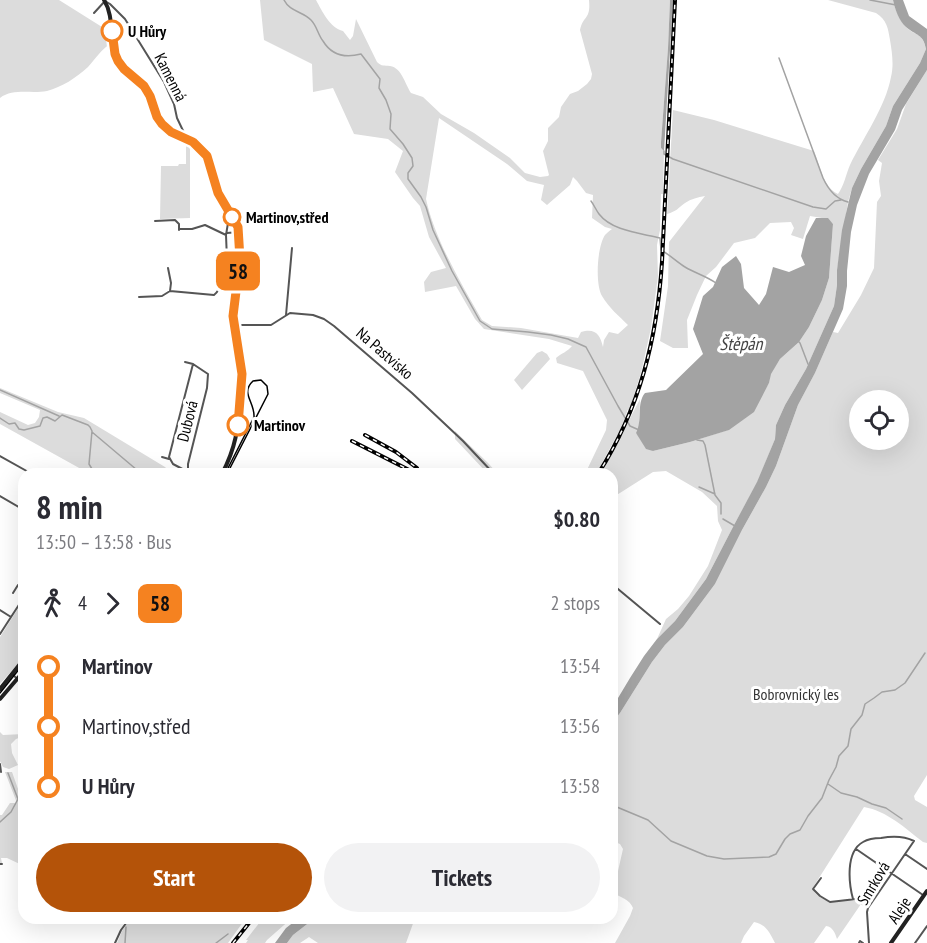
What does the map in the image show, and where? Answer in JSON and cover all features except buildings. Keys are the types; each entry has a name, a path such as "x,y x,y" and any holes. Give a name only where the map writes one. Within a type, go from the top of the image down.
{"street":[{"path":"94,13 105,1 110,15 118,61 144,86 152,99 157,117 165,127 173,134 188,139 207,156 215,186 239,232 233,307 242,380 236,438 225,468"},
{"name":"Kamenná","path":"105,1 125,19 164,82 174,104 177,118 188,139"},
{"path":"155,221 173,219 178,222 179,230 205,225 226,234 239,232"},
{"path":"228,223 226,234 228,264 236,271"},
{"path":"286,315 292,248"},
{"path":"168,268 170,291"},
{"path":"139,297 162,296 170,291 214,295 218,292 222,277 236,271"},
{"name":"Na Pastvisko","path":"234,325 271,325 290,313 313,315 324,319 412,393 488,468"},
{"path":"169,459 193,364 185,362"},
{"name":"Dubová","path":"189,468 208,385 208,375 193,364"},
{"path":"0,456 21,468"},
{"path":"162,458 169,459 181,468"},
{"path":"0,496 18,506"},
{"path":"13,593 18,585"},
{"path":"618,589 660,624"},
{"path":"0,634 18,606"},
{"path":"0,610 11,617"},
{"path":"0,688 18,666"},
{"path":"0,699 17,679 12,674"},
{"path":"0,764 1,772"},
{"name":"Smrková","path":"856,849 862,842 878,838 898,837 914,841 868,908 869,943"},
{"path":"853,899 850,871 852,856 856,849 926,893"},
{"path":"905,854 927,868"},
{"path":"821,878 813,889 820,896 830,902 856,899 868,908"},
{"name":"Aleje","path":"891,943 926,893"},
{"path":"116,943 126,924"},
{"path":"915,943 927,926"}],"green space":[{"path":"0,0 59,0 110,32 111,43 88,67 63,85 41,92 11,93 0,98"},
{"path":"260,0 316,0 330,23 343,31 350,40 356,19 377,62 398,70 411,93 423,97 441,114 510,158 525,173 540,177 548,176 543,151 548,141 548,128 559,117 561,107 570,94 578,91 591,79 592,74 580,30 589,11 589,0 670,0 661,142 661,148 664,151 663,194 661,194 660,230 657,245 658,276 651,328 641,373 629,411 627,410 620,430 599,468 588,468 606,430 607,420 583,371 557,363 556,358 572,346 549,339 484,329 475,319 456,286 425,292 424,282 431,272 446,268 429,237 420,206 395,172 403,151 388,139 354,134 333,88 313,92 312,64 264,40","holes":["439,118 507,164 527,181 544,185 541,200 547,205 570,185 573,177 586,193 593,195 592,218 612,229 605,235 600,248 598,283 602,296 628,325 618,334 609,332 603,347 599,336 590,331 581,332 578,338 521,328 492,326 482,320 442,246 426,199"]},
{"path":"828,0 893,0 902,22 921,37 926,49 920,63 893,106 886,126 852,188 837,270 834,306 806,369 776,425 775,439 757,483 706,579 675,621 657,639 666,619 689,596 708,566 722,530 718,521 717,506 702,492 666,471 653,472 618,494 618,468 604,468 640,399 639,427 636,433 653,451 728,430 761,396 769,383 770,374 780,359 799,342 822,300 829,278 833,224 828,219 810,216 803,239 791,235 794,228 791,222 770,223 755,238 734,243 716,267 706,276 697,295 687,320 688,348 673,348 660,341 668,286 669,242 705,196 690,200 667,214 673,110 714,120 814,151 825,181 838,194 850,165 884,100 891,77 892,59 888,28 885,21 876,13"},
{"name":"Bobrovnický les","path":"927,70 927,775 914,796 915,800 927,807 927,843 888,816 864,807 812,889 825,900 849,900 861,904 837,939 832,929 826,926 814,943 775,943 765,927 754,922 741,943 615,943 633,908 618,896 618,871 623,849 618,843 618,716 652,662 683,627 715,584 776,466 798,405 833,332 838,333 874,268 877,202 881,196 879,181 882,163 878,160 897,129 906,104"},
{"path":"186,141 190,142 190,218 160,219 161,166 186,164"},
{"path":"542,351 550,359 522,390 514,380 537,353"},
{"path":"0,388 58,412 84,418 166,468 79,468 0,424 0,412 28,425 35,423 40,410 0,393"},
{"path":"455,431 493,468 482,468 455,439"},
{"path":"18,608 18,664 0,684 0,637"},
{"path":"0,732 3,735 18,734 18,738 11,744 12,753 18,765 9,769 3,767 0,761"},
{"path":"5,772 12,772 18,789 18,863 7,858 1,858 2,863 0,863 0,815 10,803 17,803"},
{"path":"127,924 242,924 228,943 117,943"},
{"path":"258,924 285,924 265,943 246,943 248,940 246,940"},
{"path":"307,924 413,924 406,943 318,943 309,937 300,943 287,943"}],"water":[{"path":"670,0 673,0 664,151 661,148 661,142"},
{"path":"893,0 903,0 909,16 927,29 927,70 902,110 895,130 869,174 857,205 851,232 843,309 815,373 798,405 776,466 715,584 683,627 652,662 618,716 618,698 644,656 675,621 706,579 757,482 775,439 776,425 806,369 834,306 842,230 852,188 886,126 893,106 920,63 926,49 921,37 901,22"},
{"name":"Štěpán","path":"816,218 828,218 833,224 829,278 822,300 799,342 780,359 754,412 729,430 653,451 646,449 636,433 642,397 645,393 666,390 703,354 693,329 703,296 713,287 722,267 736,256 741,264 744,288 759,305 766,294 773,267 789,272 805,265 801,256 806,236"},
{"path":"291,924 307,924 287,943 275,943"}],"waterway":[{"path":"284,0 289,7 311,20 321,39 331,50 345,56 361,54 380,79 379,88 391,114 390,129 412,158 413,166 408,173 408,179 421,197 452,271 480,321 492,329 551,335 586,347 630,426 639,430"},
{"path":"870,0 896,5"},
{"path":"779,58 823,178 833,193 848,202"},
{"path":"664,151 664,154 673,159 813,207 826,209 835,201 841,200"},
{"path":"591,201 599,214 611,224 660,238 661,250 685,267 716,283"},
{"path":"798,341 808,364"},
{"path":"0,390 59,416"},
{"path":"0,418 9,424 15,423 19,429 24,430 40,426 43,418 47,417 55,421 62,415 88,425 92,431 89,464 91,468"},
{"path":"92,432 135,468"},
{"path":"697,440 703,441 705,445 715,495 721,503 721,514"},
{"path":"699,487 715,494"},
{"path":"723,519 735,526"},
{"path":"618,808 648,820 671,841 707,856 724,859 769,857 776,854 785,839 800,830 822,798 839,756 848,746 851,729 862,715 865,704 882,692 895,690 905,683 925,653"},
{"path":"0,822 11,812 18,799 8,773"},
{"path":"828,784 841,793 886,808 902,819"},
{"path":"125,943 126,927"},
{"path":"216,943 228,934"}],"tram line":[{"path":"228,468 254,417 248,394 249,385 253,381 261,380 267,386 268,394 230,468"},
{"path":"0,693 18,670"}],"railway":[{"path":"602,468 625,424 635,398 651,346 656,318 662,262 675,0"},
{"path":"365,435 396,452 417,468"},
{"path":"352,441 405,468"},
{"path":"233,943 248,924"}],"bus line":[{"name":"58","path":"112,31 115,54 120,65 144,86 162,124 171,132 193,142 204,151 210,162 218,193 238,227 240,259 233,316 242,374 238,425"}],"place":[{"name":"U Hůry","path":"112,31"},
{"name":"Martinov,střed","path":"232,217"},
{"name":"Martinov","path":"238,425"}]}
